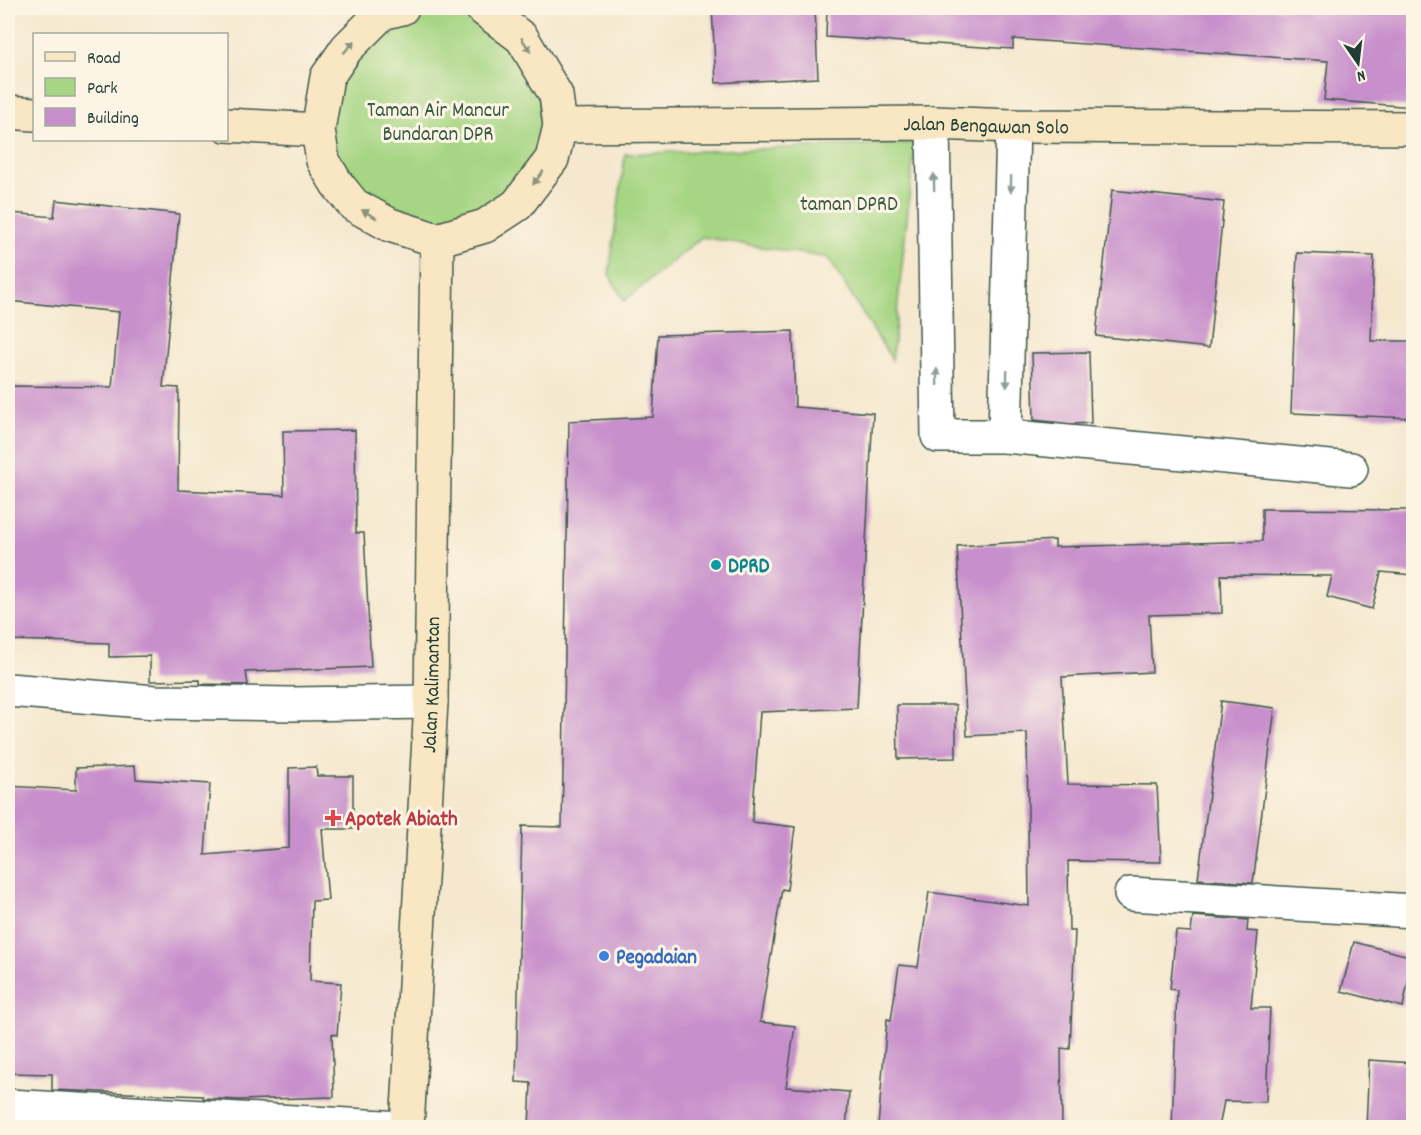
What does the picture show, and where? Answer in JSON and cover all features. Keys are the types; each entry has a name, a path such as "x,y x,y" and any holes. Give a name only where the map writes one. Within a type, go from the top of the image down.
{"main road":[{"path":"402,8 382,13 347,48 327,77 318,130 323,162 354,205 390,225 437,240 485,226 517,206 552,159 560,126 556,95 522,38 482,8"},
{"path":"8,112 33,114"},
{"name":"Jalan Bengawan Solo","path":"560,126 933,123 1013,126 1413,128"},
{"path":"228,125 318,130"},
{"name":"Jalan Kalimantan","path":"407,1128 431,702 437,240"}],"street":[{"path":"933,123 938,436 1005,436 1351,469"},
{"path":"1005,436 1013,126"},
{"path":"8,690 155,702 291,704 431,702"},
{"path":"1131,894 1413,911"},
{"path":"8,1106 402,1128"}],"green space":[{"name":"Taman Air Mancur Bundaran DPR","path":"402,8 482,8 560,126 517,205 437,240 337,184 327,77"},
{"name":"taman DPRD","path":"915,143 892,360 828,258 702,237 624,301 609,274 625,154"}],"building":[{"path":"712,8 815,8 818,78 716,83"},
{"path":"827,8 1413,8 1413,107 1324,100 1328,61 1013,39 1013,49 826,37"},
{"path":"1112,190 1224,202 1209,348 1096,336"},
{"path":"56,200 179,214 163,387 179,388 178,490 284,495 283,431 355,430 356,533 364,533 371,667 246,672 248,685 200,684 200,680 150,681 150,656 109,657 109,643 8,640 8,386 112,387 119,312 8,301 12,213 54,217"},
{"path":"1297,253 1374,256 1371,341 1413,341 1413,418 1291,413"},
{"path":"793,331 795,407 873,413 857,708 760,712 752,822 795,827 787,890 782,889 760,1022 795,1026 786,1087 849,1092 846,1128 529,1128 531,1083 516,1082 522,826 562,827 569,421 653,417 658,335"},
{"path":"1089,352 1091,423 1072,424 1034,420 1032,353"},
{"path":"1262,509 1413,510 1413,575 1381,572 1372,609 1327,597 1332,576 1221,575 1222,613 1149,615 1152,672 1062,677 1068,784 1157,785 1161,862 1068,861 1069,931 1075,931 1070,1049 1061,1048 1062,1128 878,1126 887,1019 891,1020 899,965 918,967 929,892 1029,906 1027,733 967,736 957,546 1055,540 1055,547 1262,541"},
{"path":"1221,701 1275,708 1253,883 1198,879"},
{"path":"897,705 956,705 956,758 898,759"},
{"path":"135,766 136,779 210,784 205,855 289,848 289,768 316,767 317,776 353,776 353,829 322,829 328,900 312,901 310,981 341,983 337,1035 332,1034 334,1097 239,1100 203,1098 203,1096 52,1090 52,1074 8,1073 8,786 76,790 76,768"},
{"path":"1193,916 1248,920 1247,931 1258,932 1251,1008 1270,1008 1266,1102 1224,1101 1219,1128 1172,1128 1177,990 1170,989 1176,931 1191,932"},
{"path":"1354,942 1413,957 1403,1007 1341,991"},
{"path":"1369,1060 1413,1063 1413,1128 1366,1128"}],"place":[{"name":"DPRD","path":"716,565"},
{"name":"Apotek Abiath","path":"333,818"},
{"name":"Pegadaian","path":"604,956"}]}
